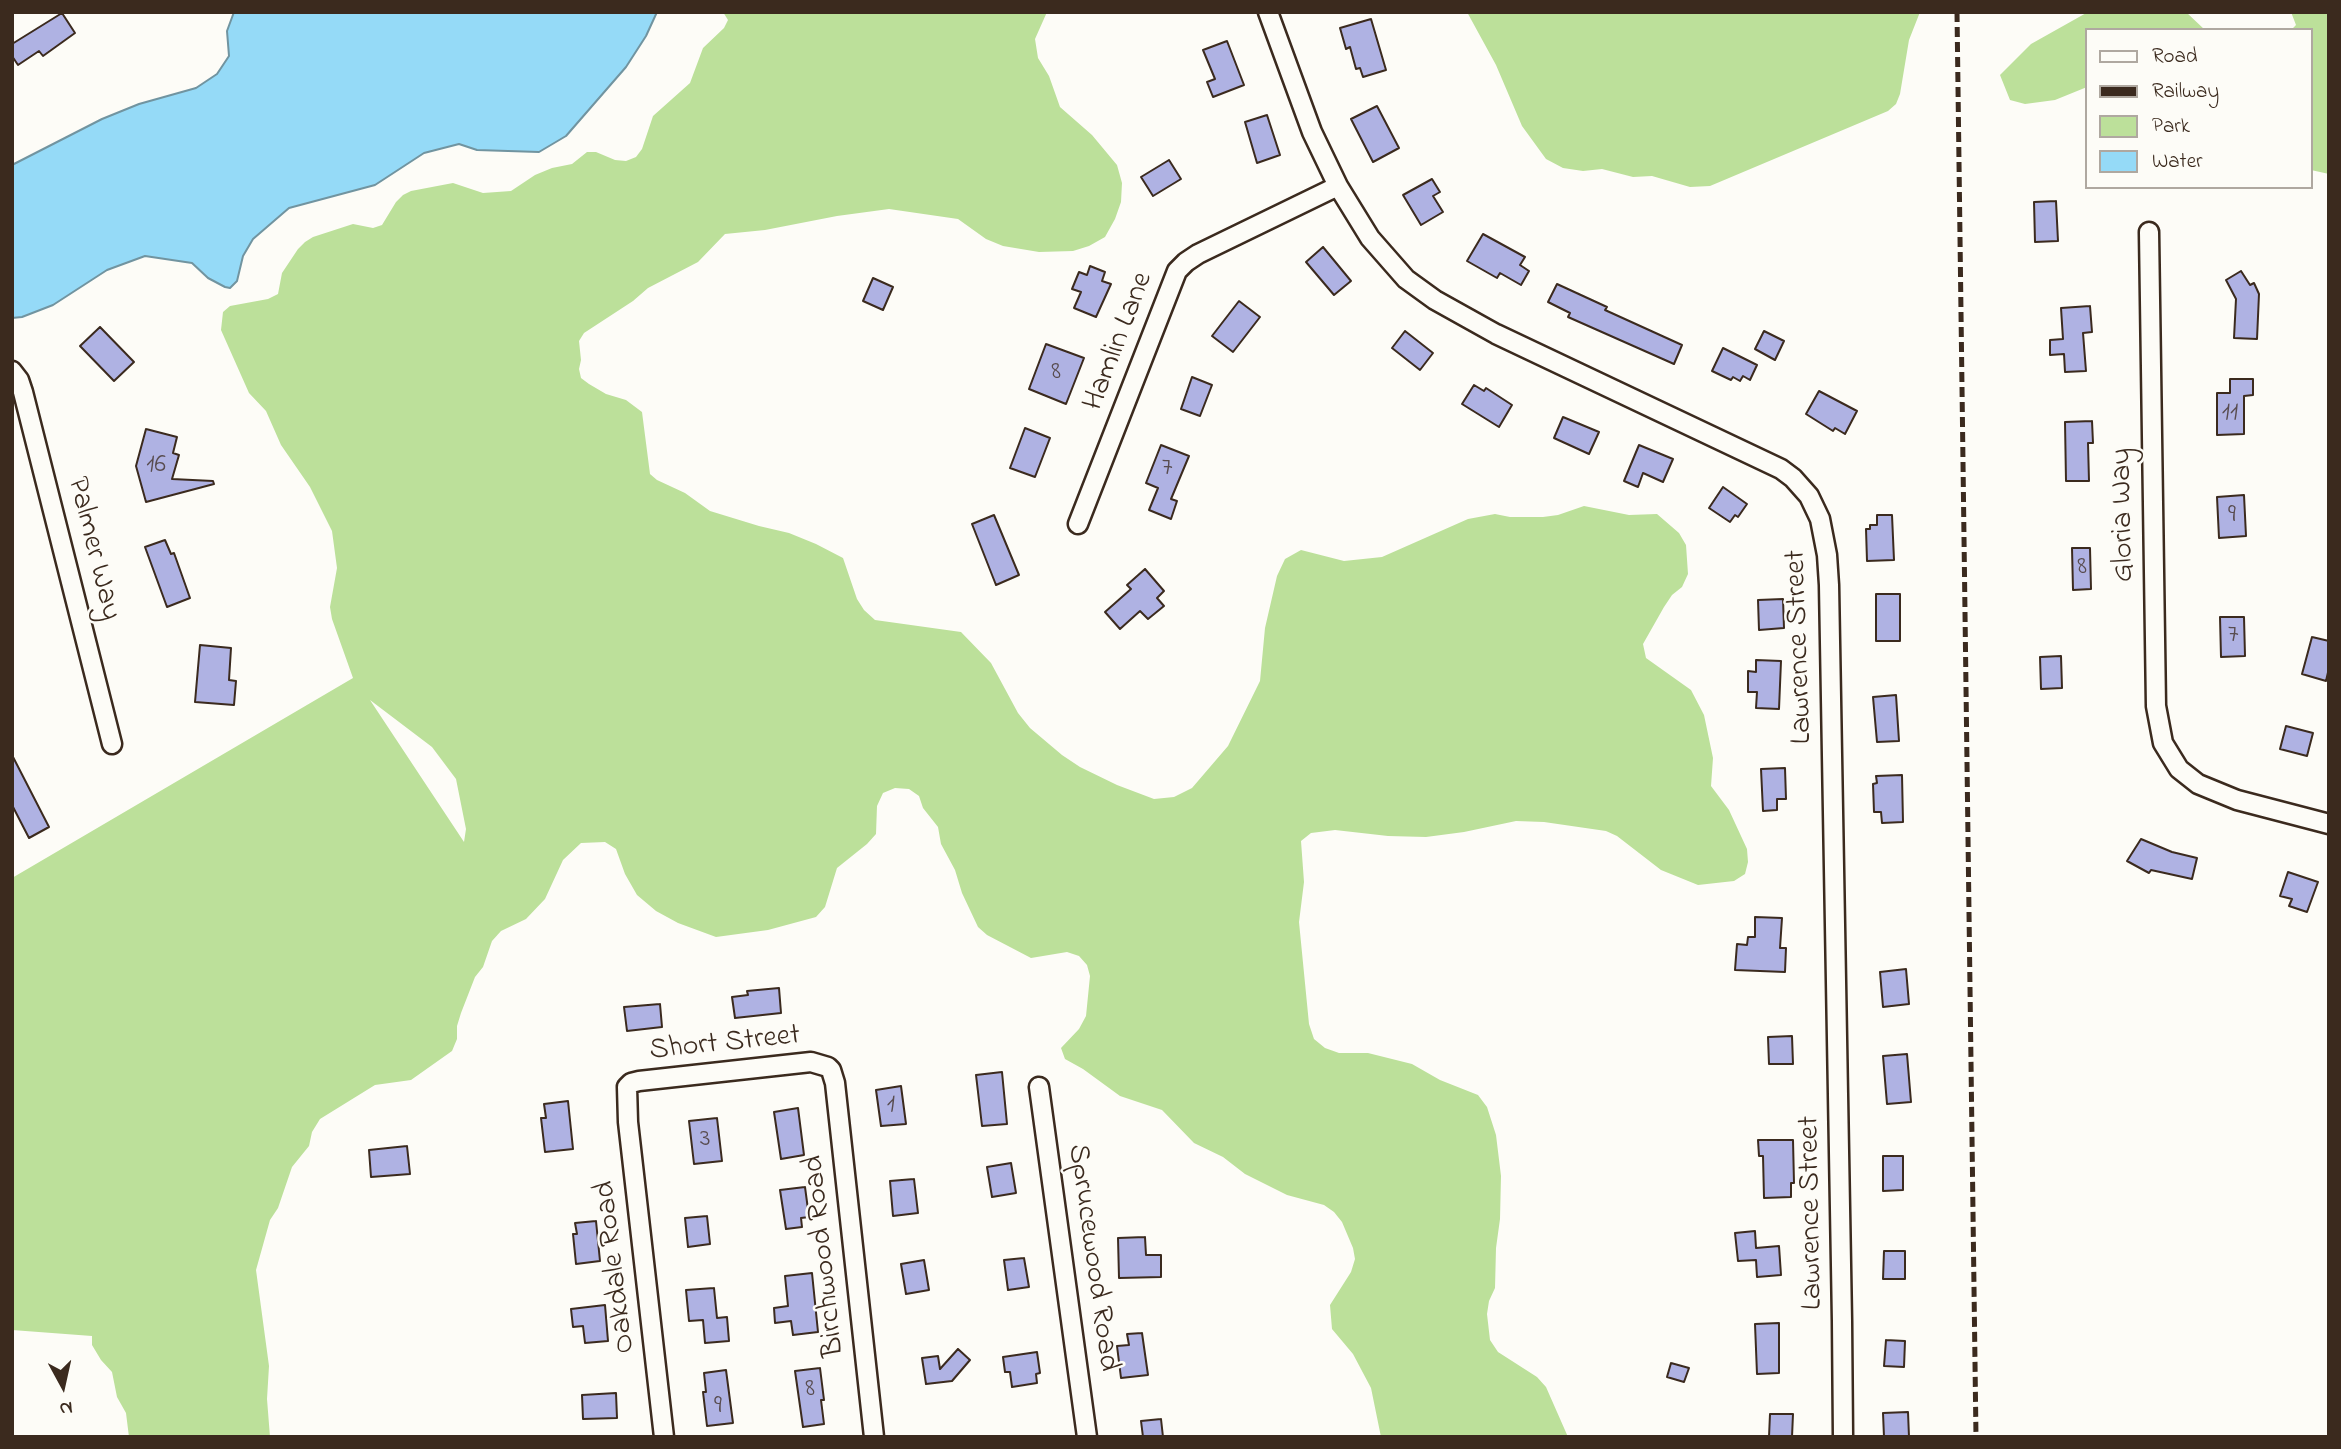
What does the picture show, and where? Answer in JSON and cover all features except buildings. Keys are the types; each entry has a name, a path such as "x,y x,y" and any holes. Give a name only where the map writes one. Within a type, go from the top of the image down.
{"street":[{"name":"Lawrence Street","path":"1268,12 1312,132 1338,186 1362,226 1398,272 1424,293 1496,334 1770,464 1802,487 1817,512 1828,555 1830,610 1843,1437"},
{"name":"Hamlin Lane","path":"1078,524 1171,283 1181,266 1198,254 1338,186"},
{"name":"Gloria Way","path":"2148,232 2156,706 2164,743 2179,769 2198,784 2237,800 2329,824"},
{"name":"Palmer Way","path":"12,371 23,392 112,744"},
{"name":"Short Street","path":"626,1090 631,1083 639,1081 798,1063 821,1064 831,1070"},
{"name":"Birchwood Road","path":"831,1070 839,1110 874,1437"},
{"name":"Sprucewood Road","path":"1039,1087 1087,1437"},
{"name":"Oakdale Road","path":"626,1090 664,1437"}],"green space":[{"path":"723,12 1047,12 1035,39 1038,58 1049,76 1060,107 1092,135 1117,165 1122,183 1121,202 1105,237 1073,251 1039,252 1003,246 986,239 958,219 889,209 725,234 698,262 648,288 584,333 579,341 579,369 581,378 589,384 606,394 626,400 642,412 650,474 657,480 685,493 710,511 789,533 843,558 857,599 875,620 961,632 991,663 1018,713 1030,728 1080,767 1154,799 1174,797 1192,788 1228,746 1260,681 1265,628 1277,576 1285,559 1301,550 1344,561 1382,557 1468,519 1495,514 1543,517 1584,506 1629,515 1657,514 1679,533 1686,545 1688,574 1682,587 1664,607 1643,644 1646,658 1691,690 1704,715 1713,758 1711,786 1729,810 1747,849 1745,874 1734,881 1698,885 1661,870 1617,836 1606,831 1544,822 1516,821 1426,837 1335,830 1311,833 1301,841 1304,882 1299,922 1309,1024 1314,1039 1325,1048 1339,1053 1368,1053 1412,1064 1440,1080 1478,1095 1487,1107 1496,1135 1501,1176 1495,1288 1487,1314 1490,1340 1498,1352 1537,1377 1546,1387 1568,1437 1381,1437 1371,1388 1353,1354 1332,1329 1330,1305 1351,1272 1355,1259 1342,1222 1324,1205 1287,1195 1245,1174 1223,1157 1194,1143 1162,1110 1120,1096 1065,1059 1061,1048 1079,1029 1086,1016 1090,976 1087,965 1079,956 1067,952 1031,958 987,935 978,927 962,893 955,870 941,844 938,827 923,808 919,796 909,789 895,788 883,793 877,806 876,834 837,868 825,907 816,917 768,930 716,937 678,923 656,911 637,895 625,874 616,849 605,842 581,843 563,860 545,899 526,919 501,931 492,941 461,1013 452,1051 411,1080 375,1085 320,1119 312,1132 309,1146 292,1167 278,1208 270,1220 256,1270 269,1366 267,1399 270,1437 129,1437 126,1413 117,1397 112,1372 92,1345 92,1336 12,1330 12,878 353,678 330,607 337,568 332,531 310,487 281,445 266,411 249,393 221,330 223,312 230,306 268,299 278,294 282,273 305,242 353,224 373,228 382,225 396,202 411,191 453,183 483,193 511,191 535,175 572,164 587,152 596,152 615,160 626,161 636,157 642,149 653,116 690,83 703,48 724,28 728,20","holes":["370,700 432,747 456,779 466,829 464,842"]},
{"path":"1467,12 1920,12 1909,40 1900,94 1896,104 1888,111 1710,186 1690,187 1652,176 1633,177 1602,169 1583,171 1563,168 1546,159 1522,126 1496,65"},
{"path":"2088,12 2186,12 2203,28 2086,28 2086,87 2055,100 2025,104 2010,100 2000,75 2031,44"},
{"path":"2291,12 2329,12 2329,174 2313,170 2313,28 2293,28 2296,25"}],"water":[{"path":"234,12 657,12 646,36 626,67 566,136 539,152 477,150 459,144 424,153 375,185 289,208 253,239 243,256 237,281 230,288 208,278 192,263 145,256 107,270 53,305 12,318 12,165 102,119 139,104 196,88 217,74 229,56 227,31"}],"railway":[{"path":"1957,12 1976,1437"}]}
